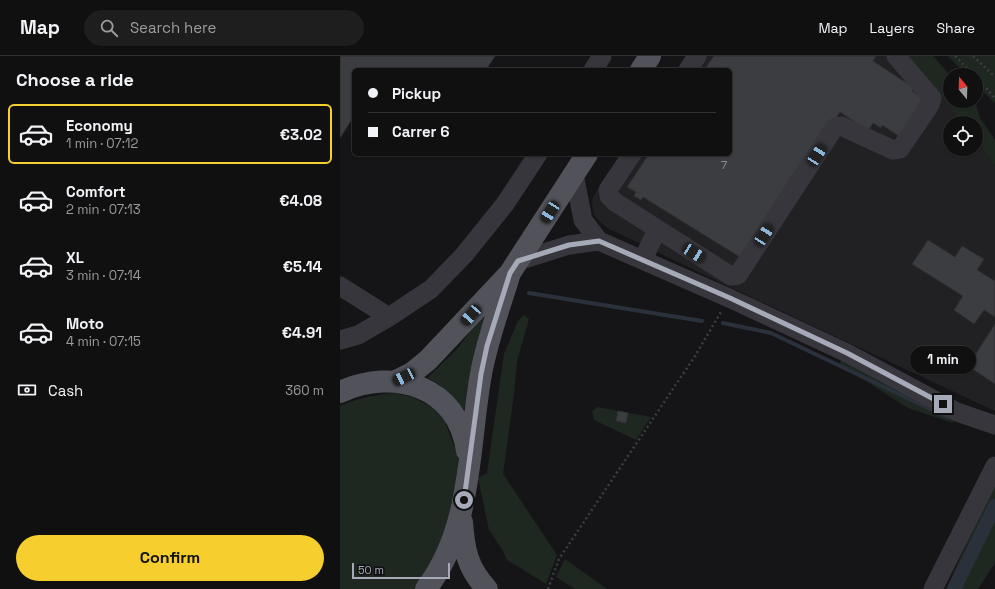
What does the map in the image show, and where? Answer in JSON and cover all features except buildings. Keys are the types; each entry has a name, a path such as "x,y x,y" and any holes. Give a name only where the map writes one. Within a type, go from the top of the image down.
{"main road":[{"path":"642,68 650,56"},
{"path":"396,381 412,373 428,360 514,267 586,156"},
{"path":"426,589 440,568 451,545 461,514 481,374 487,346 514,267"},
{"path":"342,391 368,383 396,381 420,387 432,393 449,408 463,432 469,462"},
{"path":"461,514 464,542 471,568 487,589"}],"street":[{"path":"594,68 602,56"},
{"path":"689,68 697,56"},
{"path":"631,156 608,190 609,196 615,202 731,276 738,274 834,128 841,126 893,150 900,149 930,105 932,98 896,56"},
{"path":"340,340 358,335 389,317 431,289 464,255 505,204 537,156"},
{"path":"574,174 583,220 599,241 730,298 847,353 957,412 995,425"},
{"path":"643,260 657,229"},
{"path":"514,267 569,245 599,241"},
{"path":"340,286 389,317"},
{"path":"933,589 995,466"}],"path":[{"path":"955,56 967,68"},
{"path":"974,56 995,77"},
{"path":"983,85 995,98"},
{"path":"548,589 559,559 695,356 730,298"}],"shaded area":[{"path":"686,56 907,56 943,99 943,108 951,108 957,116 943,116 943,156 983,156 983,149 995,166 995,411 609,229 594,215 592,206 593,197 620,156 732,156 732,68 678,68"},
{"path":"907,56 933,56 944,68 943,99"},
{"path":"948,56 995,56 995,103 983,92 983,68 959,68"},
{"path":"950,108 977,108 979,116 957,116"},
{"path":"983,122 995,140 995,166 983,149"},
{"path":"492,301 468,388 464,411 448,392 427,378 458,348"},
{"path":"524,315 529,319 517,361 503,474 557,555 546,584 507,560 502,549 489,530 478,478 487,473 504,354 518,321"},
{"path":"847,353 957,412 953,423 908,408 839,364"},
{"path":"394,393 413,397 433,408 444,420 457,453 459,468 457,491 437,555 416,589 340,589 340,406 366,397"},
{"path":"598,407 651,417 636,440 594,420 592,411"},
{"path":"995,482 995,563 978,589 946,589"},
{"path":"565,559 607,589 575,589 556,577"}],"waterway":[{"path":"529,293 702,321"},
{"path":"723,323 771,333 947,417"},
{"path":"954,589 995,506"}],"route":[{"path":"464,500 475,408 481,374 487,346 510,273 518,261 569,245 599,241 730,298 847,353 943,404"}]}
